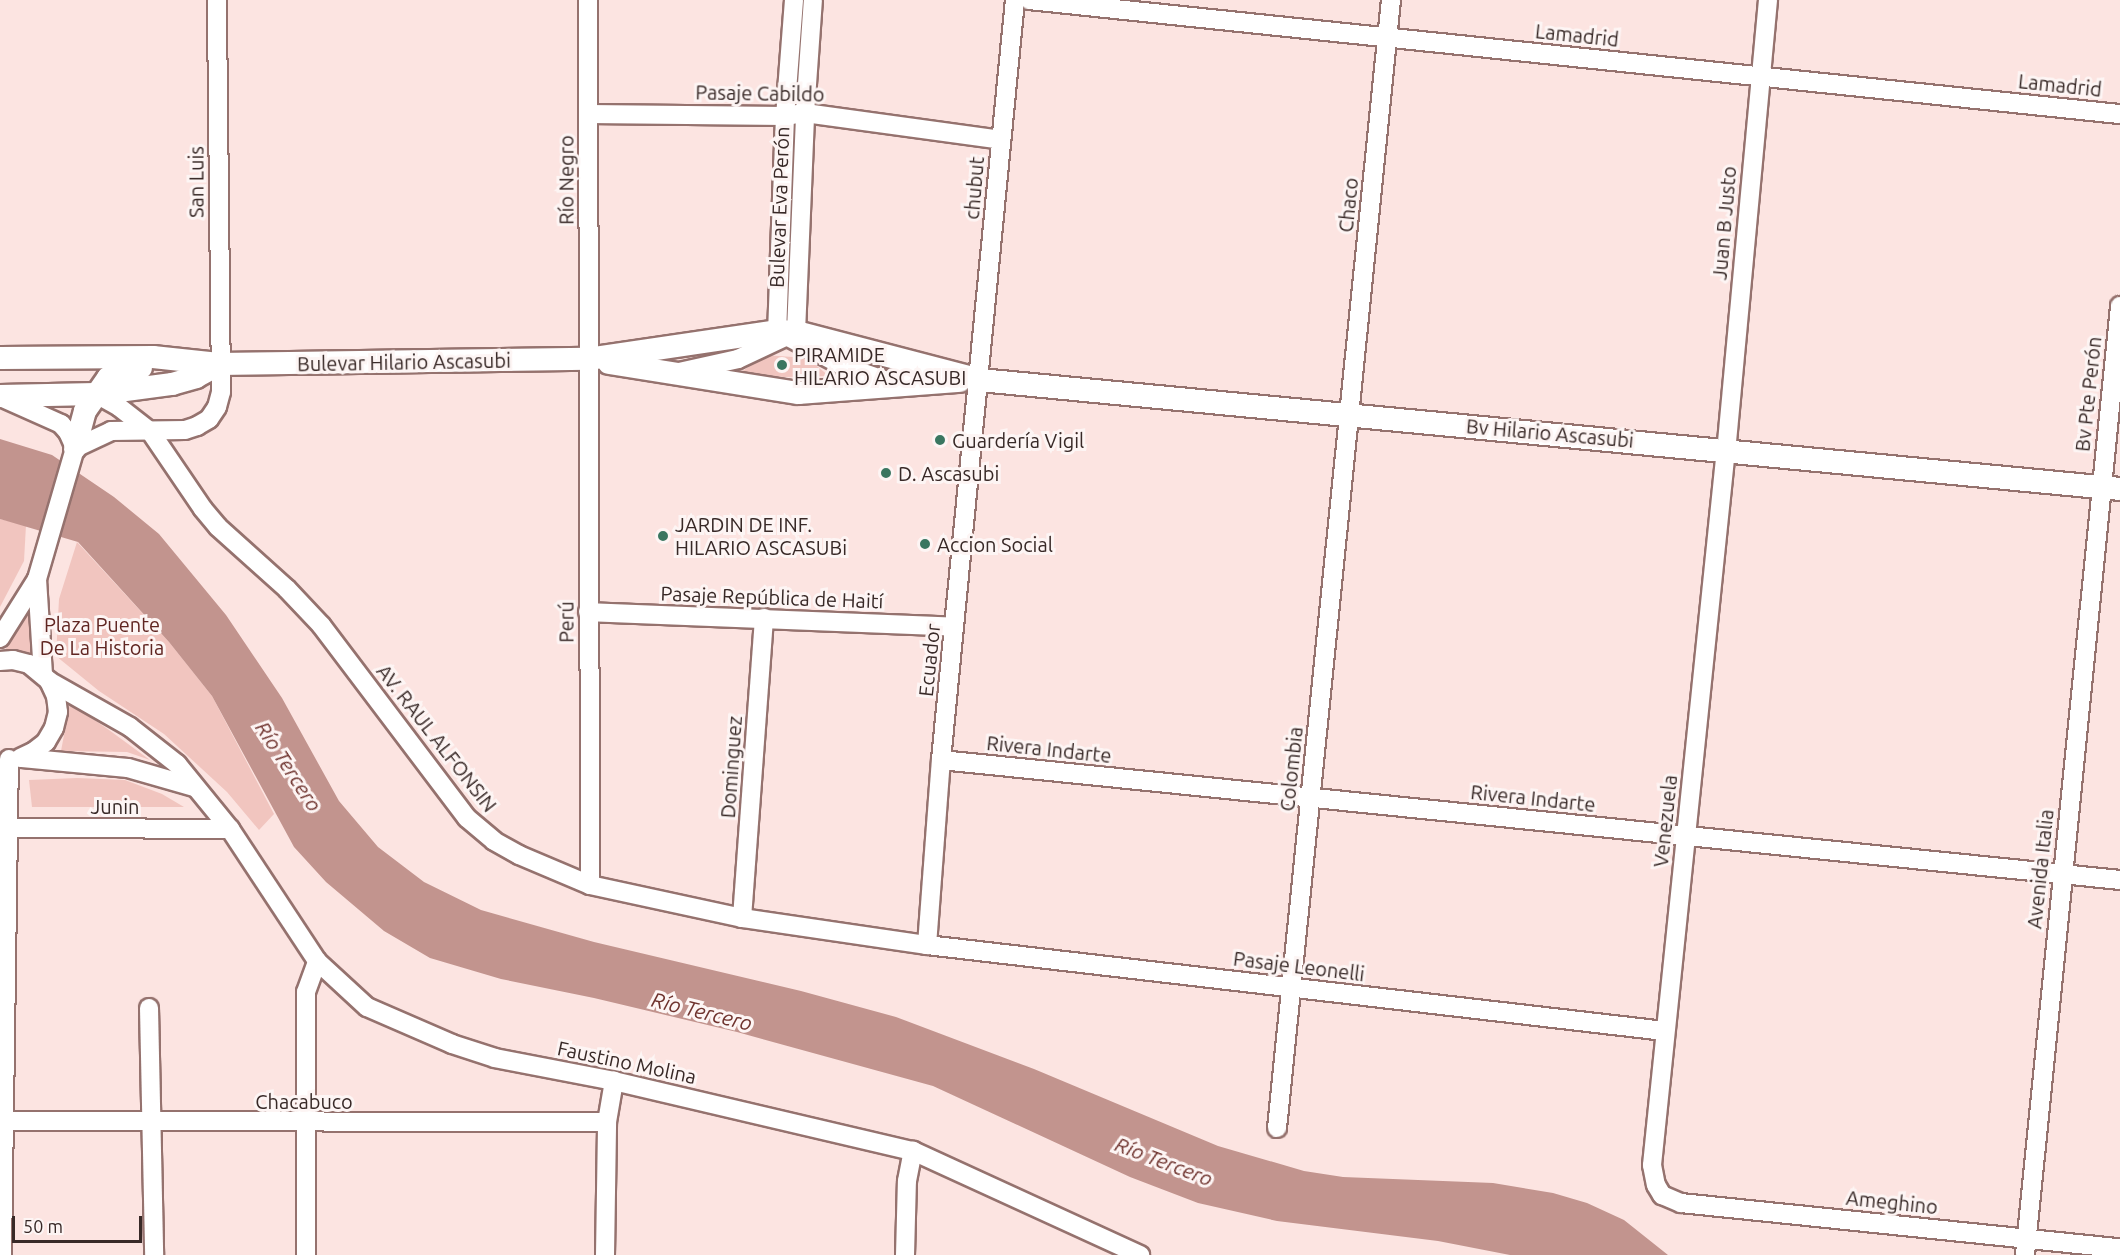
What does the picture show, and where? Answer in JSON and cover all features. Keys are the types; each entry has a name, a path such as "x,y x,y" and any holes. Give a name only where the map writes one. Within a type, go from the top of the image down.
{"main road":[{"name":"Bulevar Hilario Ascasubi","path":"0,358 177,358 219,364 588,359 786,334 980,380"},
{"path":"75,448 86,411 96,394 115,372 156,367 177,358"},
{"name":"Bulevar Hilario Ascasubi","path":"588,359 799,393 980,380"},
{"name":"Bulevar Hilario Ascasubi","path":"0,397 96,394 172,384 196,377 219,364"},
{"name":"Bv Hilario Ascasubi","path":"980,380 1726,449 2110,488"}],"street":[{"name":"San Luis","path":"75,448 111,430 185,430 209,419 218,407 221,392 217,0"},
{"name":"Río Negro","path":"588,0 588,359"},
{"name":"Bulevar Eva Perón","path":"786,334 785,116 794,0"},
{"name":"Bulevar Eva Perón","path":"786,334 813,0"},
{"name":"chubut","path":"980,380 1015,0"},
{"name":"Lamadrid","path":"1029,0 2120,114"},
{"name":"Chaco","path":"1350,415 1390,0"},
{"name":"Juan B Justo","path":"1726,449 1768,0"},
{"name":"Pasaje Cabildo","path":"588,114 785,116 805,113 1001,140"},
{"name":"Bv Pte Perón","path":"2110,488 2120,306"},
{"path":"671,374 738,358 786,334 843,366 899,385"},
{"name":"Perú","path":"588,359 590,885"},
{"name":"Ecuador","path":"927,945 941,760 980,380"},
{"name":"AV. RAUL ALFONSIN","path":"96,394 119,407 150,431 218,527 287,589 321,625 467,818 494,841 519,855 590,885 742,918 927,945"},
{"path":"0,397 61,424 68,432 75,448 37,579 0,638"},
{"name":"Colombia","path":"1277,1128 1350,415"},
{"name":"Venezuela","path":"1662,1195 1656,1185 1652,1165 1726,449"},
{"name":"Avenida Italia","path":"2026,1246 2062,874 2110,488"},
{"path":"10,758 33,752 46,742 54,728 58,712 56,696 46,677 37,579"},
{"name":"Pasaje República de Haití","path":"588,612 954,627"},
{"name":"Dominguez","path":"742,918 764,618"},
{"name":"Faustino Molina","path":"0,661 13,660 29,664 46,677 87,700 148,740 177,764 230,829 316,961 367,1006 452,1044 495,1058 614,1080 913,1151 1140,1255"},
{"path":"10,758 128,768 196,788"},
{"path":"2,1255 4,828 10,758"},
{"name":"Rivera Indarte","path":"941,760 2120,880"},
{"name":"Junin","path":"4,828 230,829"},
{"name":"Pasaje Leonelli","path":"927,945 1665,1031"},
{"path":"306,1255 306,992 316,961"},
{"path":"149,1008 154,1255"},
{"path":"605,1255 607,1122 614,1080"},
{"name":"Chacabuco","path":"2,1121 307,1124 607,1122"},
{"path":"905,1255 907,1182 913,1151"},
{"name":"Ameghino","path":"1662,1195 1681,1203 2026,1246 2120,1248"}],"green space":[{"path":"764,355 807,358 829,376 784,377 740,373"},
{"path":"0,519 26,525 24,561 0,607"},
{"name":"Plaza Puente De La Historia","path":"77,542 169,642 212,696 274,814 259,830 227,792 164,734 99,691 56,656 59,599"},
{"path":"30,608 31,658 2,655"},
{"path":"70,703 150,760 127,752 61,751"},
{"path":"77,778 125,780 162,794 184,807 32,807 29,780"}],"water":[{"name":"Río Tercero","path":"0,439 52,455 114,497 159,534 226,615 282,698 339,801 378,847 424,882 481,910 594,942 801,991 896,1017 1034,1069 1218,1146 1304,1171 1343,1177 1493,1183 1553,1193 1587,1203 1624,1220 1668,1255 1510,1255 1438,1241 1277,1221 1198,1203 1130,1177 933,1086 737,1032 594,998 501,979 430,958 384,931 326,882 294,847 212,696 169,642 78,542 0,519"}],"place":[{"name":"PIRAMIDE HILARIO ASCASUBI","path":"782,365"},
{"name":"Guardería Vigil","path":"940,440"},
{"name":"D. Ascasubi","path":"886,473"},
{"name":"JARDIN DE INF. HILARIO ASCASUBi","path":"663,536"},
{"name":"Accion Social","path":"925,544"}]}
